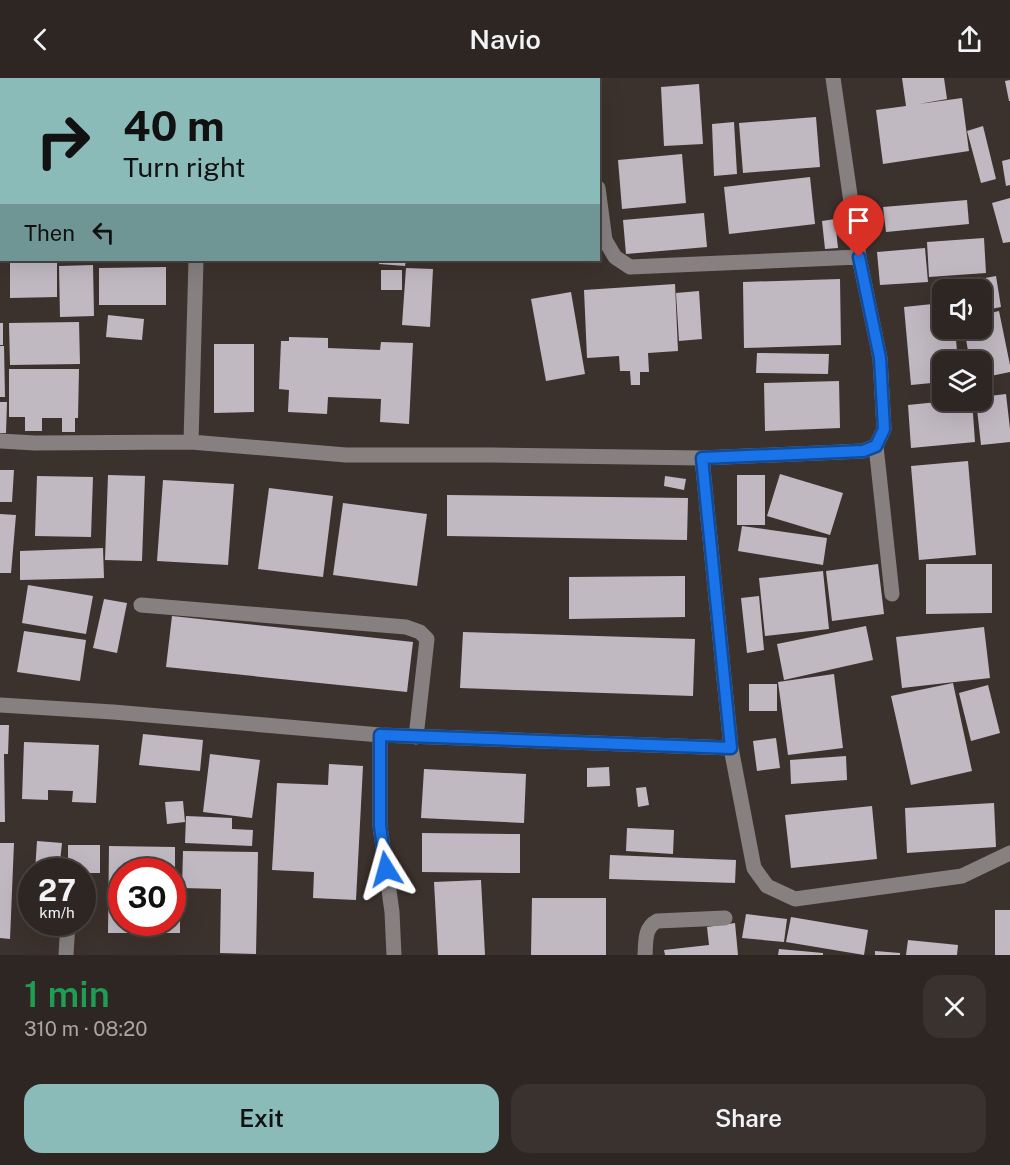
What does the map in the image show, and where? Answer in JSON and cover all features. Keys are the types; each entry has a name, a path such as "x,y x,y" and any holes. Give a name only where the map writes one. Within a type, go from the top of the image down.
{"street":[{"path":"833,78 859,257 880,358 884,429 876,446 892,594"},
{"path":"600,203 605,240 615,257 630,267 859,257"},
{"path":"191,442 196,261"},
{"path":"0,441 35,443 191,442 346,455 702,458 863,451 876,446"},
{"path":"702,458 731,748 754,868 767,886 795,899 962,876 1010,853"},
{"path":"141,605 406,627 420,632 427,639 416,737"},
{"path":"0,705 380,735 731,748"},
{"path":"380,735 380,826 392,912 394,955"},
{"path":"645,955 646,931 651,924 657,921 725,918"},
{"path":"66,955 67,936"}],"building":[{"path":"902,78 944,78 947,99 919,104 962,98 969,151 883,164 876,110 906,106"},
{"path":"1010,80 1010,101 1009,101 1005,81"},
{"path":"699,84 703,144 664,146 661,87"},
{"path":"816,117 820,167 743,173 739,123"},
{"path":"734,122 737,174 714,176 712,124"},
{"path":"983,126 996,179 981,183 967,131"},
{"path":"682,154 686,203 622,209 618,160"},
{"path":"1010,159 1010,185 1006,186 1002,161"},
{"path":"810,177 815,224 729,234 724,187"},
{"path":"1010,198 1010,242 1003,243 992,203"},
{"path":"967,200 969,224 886,232 883,207"},
{"path":"704,213 707,247 626,254 623,220"},
{"path":"835,219 838,248 825,249 822,221"},
{"path":"984,238 986,273 929,277 927,242"},
{"path":"925,248 928,282 880,285 877,252"},
{"path":"10,261 57,261 57,297 10,298"},
{"path":"379,261 406,261 405,266 379,264"},
{"path":"93,265 94,316 60,317 59,266"},
{"path":"166,267 166,305 99,305 99,268"},
{"path":"406,268 433,269 430,327 402,325"},
{"path":"381,270 402,270 402,290 381,290"},
{"path":"996,276 1001,307 992,309 992,279 980,279"},
{"path":"840,279 841,345 744,348 743,282"},
{"path":"675,284 678,351 648,353 649,372 640,372 640,385 631,385 630,371 620,371 619,356 587,358 584,290"},
{"path":"699,291 702,339 679,341 676,293"},
{"path":"571,292 585,374 546,381 531,299"},
{"path":"932,304 932,339 956,339 957,351 932,351 932,383 911,385 904,307"},
{"path":"999,311 1010,372 992,376 992,351 968,351 966,339 992,339 992,313"},
{"path":"108,315 144,319 142,340 106,337"},
{"path":"79,322 80,364 10,365 9,323"},
{"path":"0,323 3,323 3,345 0,345"},
{"path":"289,337 328,338 328,348 380,350 381,342 413,343 409,424 380,422 381,399 328,397 327,414 288,412 289,390 279,389 281,341 289,341"},
{"path":"214,344 254,344 254,412 214,413"},
{"path":"0,346 4,346 5,397 0,397"},
{"path":"757,353 829,354 828,374 756,373"},
{"path":"9,369 79,369 78,418 75,418 75,432 62,432 62,418 42,418 42,431 25,431 25,417 9,417"},
{"path":"839,381 840,428 765,431 764,383"},
{"path":"1006,394 1010,442 981,445 977,411 992,411 992,396"},
{"path":"0,402 7,402 6,433 0,433"},
{"path":"932,403 932,411 973,411 975,442 911,448 908,405"},
{"path":"968,461 976,555 919,560 911,466"},
{"path":"0,470 14,470 12,502 0,502"},
{"path":"780,474 843,493 830,535 767,516"},
{"path":"108,475 145,476 142,561 105,560"},
{"path":"737,475 765,475 765,525 737,525"},
{"path":"37,476 93,477 91,537 35,536"},
{"path":"665,476 686,479 684,490 664,486"},
{"path":"163,480 234,484 228,565 157,561"},
{"path":"269,488 333,496 323,577 258,569"},
{"path":"447,495 688,498 687,540 447,536"},
{"path":"343,503 427,514 417,586 333,575"},
{"path":"0,514 16,515 11,573 0,573"},
{"path":"742,526 827,538 823,565 738,551"},
{"path":"103,548 104,578 20,580 20,551"},
{"path":"878,564 884,614 832,621 826,571"},
{"path":"926,564 992,564 992,613 926,614"},
{"path":"823,571 829,629 765,636 759,578"},
{"path":"685,576 685,617 569,619 569,577"},
{"path":"28,585 93,596 86,634 22,623"},
{"path":"759,596 764,650 747,653 741,598"},
{"path":"104,599 127,603 117,653 93,648"},
{"path":"172,616 413,642 407,692 166,667"},
{"path":"866,626 873,660 784,680 777,644"},
{"path":"984,627 990,678 902,688 896,637"},
{"path":"24,631 86,640 80,681 17,672"},
{"path":"463,632 695,639 693,696 460,688"},
{"path":"834,674 843,748 788,755 778,682"},
{"path":"953,683 972,771 911,785 891,696"},
{"path":"749,684 777,684 777,711 749,711"},
{"path":"988,685 1000,733 971,741 959,693"},
{"path":"0,725 9,725 8,754 4,754 5,822 0,822"},
{"path":"143,734 203,740 200,771 139,765"},
{"path":"776,738 780,768 757,771 753,741"},
{"path":"24,742 99,745 96,803 72,802 73,791 48,790 48,800 22,799"},
{"path":"210,754 260,760 252,818 203,812"},
{"path":"846,756 847,780 791,784 790,760"},
{"path":"329,764 363,766 356,900 313,898 314,872 272,870 277,783 328,785"},
{"path":"609,767 610,786 587,787 587,768"},
{"path":"424,769 526,774 524,823 421,818"},
{"path":"646,787 649,805 638,807 636,788"},
{"path":"183,801 185,822 167,824 165,802"},
{"path":"994,803 996,847 907,853 905,808"},
{"path":"872,806 877,859 791,868 785,815"},
{"path":"186,816 232,818 232,829 253,830 252,846 185,843"},
{"path":"627,828 674,830 673,854 626,851"},
{"path":"422,833 520,834 520,873 422,872"},
{"path":"37,841 62,843 60,858 36,858"},
{"path":"0,843 14,843 10,939 0,938"},
{"path":"68,845 100,845 100,873 96,873 96,858 68,858"},
{"path":"109,846 175,847 175,858 109,858"},
{"path":"183,851 258,852 256,954 220,953 221,889 186,888 186,858 183,858"},
{"path":"610,855 736,860 735,883 609,879"},
{"path":"481,880 485,955 438,955 434,882"},
{"path":"532,898 606,898 606,955 531,955"},
{"path":"995,910 1010,910 1010,955 995,955"},
{"path":"746,914 787,919 784,942 742,938"},
{"path":"791,917 868,930 864,955 786,942"},
{"path":"735,923 738,955 665,955 664,950 709,945 707,927"},
{"path":"908,940 958,945 957,955 906,955"},
{"path":"779,949 823,953 823,955 778,955"},
{"path":"875,951 900,953 900,955 875,955"}],"route":[{"path":"386,869 380,826 380,735 731,748 702,458 863,451 876,446 884,429 880,358 859,257"}]}
